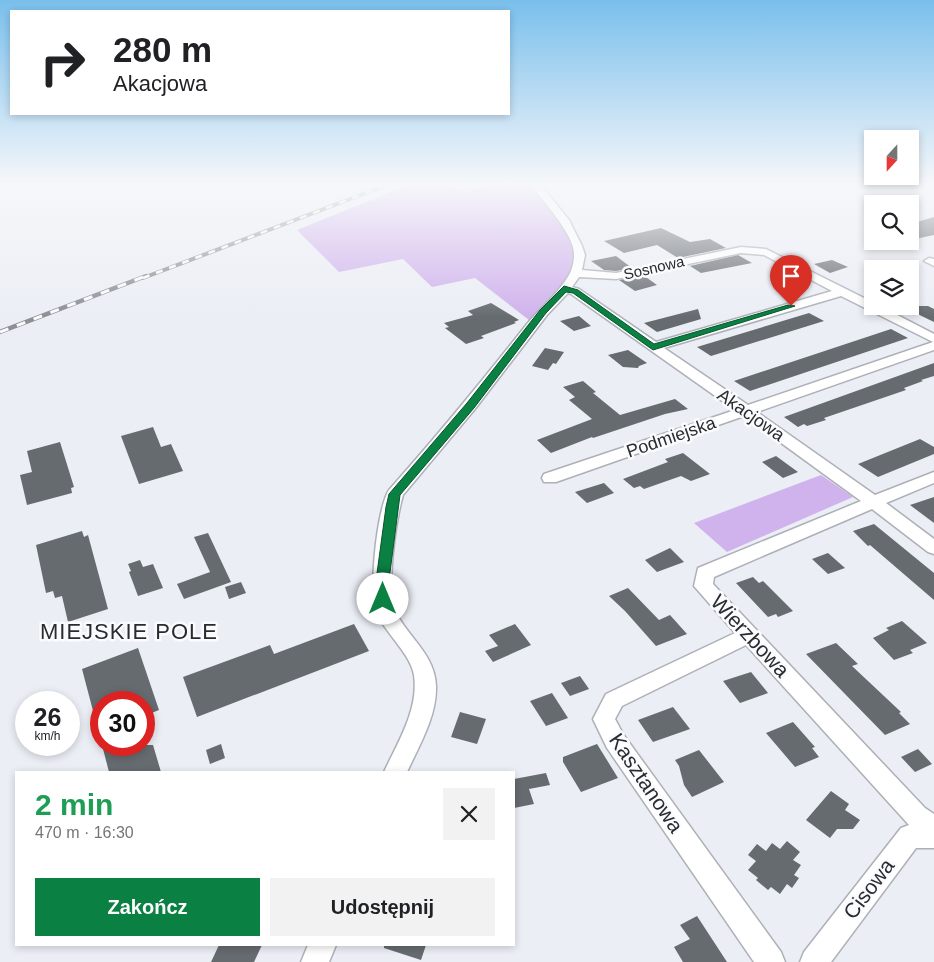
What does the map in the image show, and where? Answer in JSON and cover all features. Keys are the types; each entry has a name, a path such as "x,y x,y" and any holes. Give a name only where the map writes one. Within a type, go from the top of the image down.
{"street":[{"path":"396,771 422,710 427,687 421,663 385,610 382,588 395,494 470,406 576,273 580,256 578,246 569,228"},
{"name":"Sosnowa","path":"576,273 616,276 741,250 766,252 934,339"},
{"name":"Akacjowa","path":"564,289 575,291 747,411 876,503 934,548"},
{"path":"653,347 841,292"},
{"name":"Podmiejska","path":"550,478 934,346"},
{"path":"876,503 934,477"},
{"name":"Wierzbowa","path":"876,503 706,573 703,586 916,816 934,828"},
{"name":"Kasztanowa","path":"749,635 614,700 604,719 615,741 771,962"},
{"name":"Cisowa","path":"814,962 910,836 934,836"},
{"path":"315,962 322,946"}],"shaded area":[{"path":"302,228 563,228 574,253 573,275 529,320 475,278 432,287 403,259 339,272 297,230"},
{"path":"821,475 853,497 727,552 694,523"}],"building":[{"path":"661,228 690,242 710,239 726,248 678,258 657,245 624,253 604,241"},
{"path":"919,228 934,228 934,235 919,238"},
{"path":"738,255 752,263 701,273 690,266"},
{"path":"616,256 632,268 616,271 604,270 591,261"},
{"path":"832,260 848,267 830,273 814,264"},
{"path":"643,275 657,285 635,291 619,280"},
{"path":"491,303 519,320 514,322 516,323 481,336 484,338 466,344 445,328 449,327 444,323 473,315 468,311"},
{"path":"919,306 928,306 934,309 934,322 919,315"},
{"path":"698,309 701,319 657,332 644,323"},
{"path":"809,313 824,321 711,356 697,347"},
{"path":"579,316 591,326 574,331 560,321"},
{"path":"891,329 908,338 750,391 734,381"},
{"path":"545,348 564,352 556,364 553,363 548,370 532,366"},
{"path":"628,350 647,363 638,368 623,367 608,355"},
{"path":"934,363 934,376 904,388 906,390 824,418 826,420 798,427 784,417"},
{"path":"583,381 596,392 593,393 620,415 675,399 688,409 665,414 592,437 551,453 537,440 592,419 569,400 575,397 563,387"},
{"path":"153,427 161,447 171,444 183,471 139,484 121,436"},
{"path":"920,439 934,447 934,454 878,477 858,464"},
{"path":"60,442 74,487 71,488 72,493 27,505 20,475 32,472 27,451"},
{"path":"683,453 710,474 691,481 681,476 644,489 640,486 634,488 623,479 668,462 665,459"},
{"path":"776,456 798,472 783,478 762,462"},
{"path":"604,483 614,493 587,503 575,492"},
{"path":"934,497 934,523 910,505"},
{"path":"874,524 934,573 934,600 870,545 868,546 853,531"},
{"path":"82,531 84,537 88,535 108,609 68,622 62,596 55,598 53,591 46,593 36,545"},
{"path":"208,533 231,582 184,599 177,584 210,572 194,537"},
{"path":"670,548 684,562 657,572 645,560"},
{"path":"828,553 845,568 828,574 812,559"},
{"path":"140,560 143,567 153,564 163,588 138,596 128,564"},
{"path":"753,577 759,583 763,581 793,611 778,617 776,614 768,617 736,583"},
{"path":"241,582 246,593 229,599 225,587"},
{"path":"628,588 659,620 670,615 687,634 656,646 609,596"},
{"path":"902,621 927,643 910,650 913,653 894,660 873,638 889,630 886,628"},
{"path":"354,624 369,651 197,717 183,677 270,645 274,654"},
{"path":"515,624 531,645 493,662 485,651 498,646 489,635"},
{"path":"836,643 858,664 852,666 901,712 899,713 910,724 885,735 806,654"},
{"path":"138,648 153,691 90,691 90,699 82,669"},
{"path":"751,672 768,693 740,703 723,681"},
{"path":"580,676 589,689 570,696 561,683"},
{"path":"552,693 568,718 546,726 530,701"},
{"path":"155,698 159,710 155,712"},
{"path":"673,707 690,729 653,742 638,720"},
{"path":"460,712 486,719 477,744 451,737"},
{"path":"793,722 815,747 812,748 819,757 795,767 766,733"},
{"path":"221,744 225,758 210,764 206,750"},
{"path":"597,744 618,778 581,792 563,762 563,757"},
{"path":"918,749 932,764 915,772 901,757"},
{"path":"699,750 724,782 692,797 684,785 679,766 675,760"},
{"path":"155,752 161,771 109,771 105,756 155,756"},
{"path":"546,773 550,785 529,789 534,804 515,808 515,779"},
{"path":"831,791 849,804 845,810 860,820 853,829 837,829 830,838 806,820"},
{"path":"787,841 800,852 793,860 801,865 794,875 799,878 792,888 787,884 780,894 771,887 768,890 756,880 758,878 748,870 756,861 748,855 757,844 766,851 772,843 780,849"},
{"path":"697,916 727,962 683,962 674,947 690,939 680,925"},
{"path":"219,946 262,946 254,962 211,962"},
{"path":"384,946 426,946 421,960 384,948"}],"railway":[{"path":"143,278 274,228"},
{"path":"0,332 146,276"}],"district":[{"name":"MIEJSKIE POLE","path":"129,631"}],"route":[{"path":"383,599 382,588 395,494 470,406 543,312 564,289 575,291 653,347 791,306"}]}
